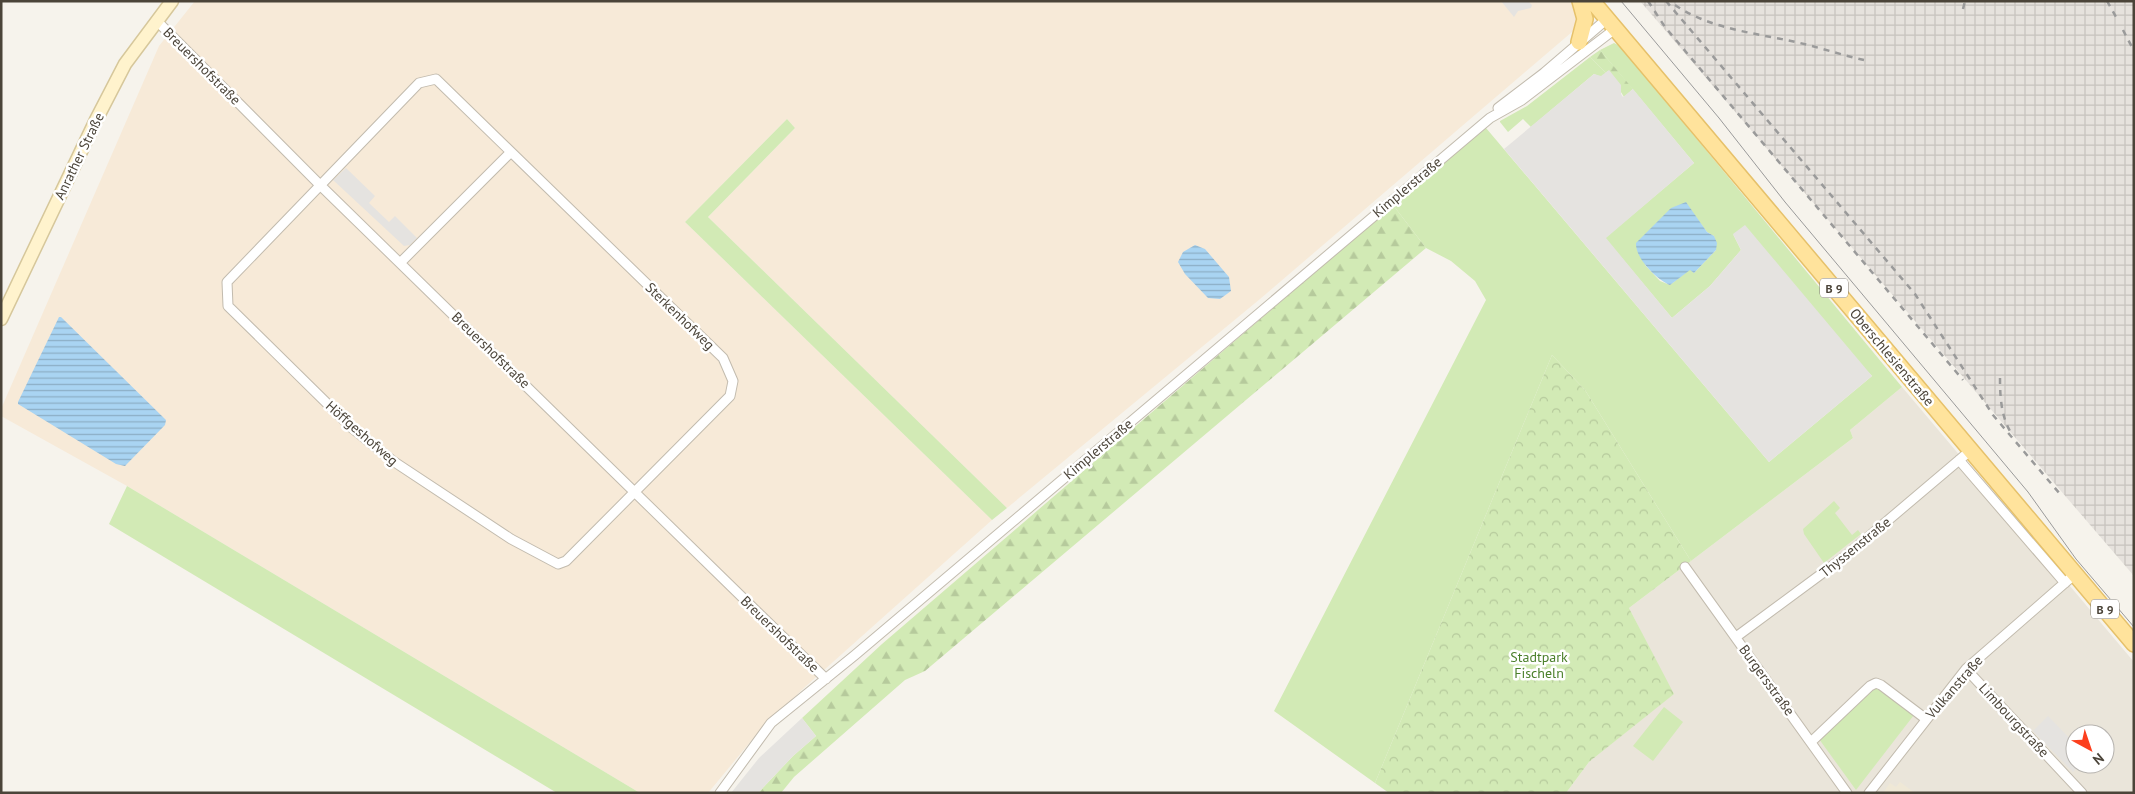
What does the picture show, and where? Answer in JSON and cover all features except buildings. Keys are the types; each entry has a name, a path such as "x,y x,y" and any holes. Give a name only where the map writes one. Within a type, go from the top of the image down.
{"main road":[{"name":"Anrather Straße","path":"1,319 125,64 172,1"},
{"path":"1580,1 1585,19 1580,42"},
{"name":"Oberschlesienstraße","path":"1592,1 1965,455 2070,579 2134,644"}],"street":[{"name":"Breuershofstraße","path":"157,20 320,185 826,678"},
{"name":"Kimplerstraße","path":"1490,118 1495,110 1580,42 1611,24"},
{"name":"Kimplerstraße","path":"720,793 771,723 1490,118 1522,100 1611,24"},
{"name":"Sterkenhofweg","path":"320,185 419,83 436,80 723,358 733,381 730,396 635,492"},
{"path":"401,262 511,152"},
{"name":"Höffgeshofweg","path":"320,185 228,282 228,306 352,428 392,461 441,494 511,539 558,564 566,561 635,492"},
{"name":"Thyssenstraße","path":"1736,637 1847,555 1965,455"},
{"name":"Burgersstraße","path":"1685,568 1848,793"},
{"name":"Vulkanstraße","path":"1869,793 1966,669 2070,579"},
{"name":"Limbourgstraße","path":"1966,669 2082,793"},
{"path":"1811,742 1870,686 1876,683 1882,685 1926,719"}],"shaded area":[{"path":"195,1 1573,1 1579,26 1260,299 1007,508 708,217 795,128 787,119 685,222 992,520 805,687 756,735 708,793 640,793 127,486 1,416 1,409 159,46"},
{"path":"1501,1 1528,1 1532,5 1531,8 1518,11 1514,17"},
{"path":"1640,1 2134,1 2134,576"},
{"path":"1609,70 1621,85 1623,97 1633,89 1694,163 1606,238 1672,318 1710,286 1741,250 1733,234 1745,225 1872,376 1769,462 1504,149 1594,74 1601,76"},
{"path":"346,168 375,196 369,203 389,222 395,216 417,238 410,245 404,246 333,180"},
{"path":"1902,387 2134,662 2134,793 1566,793 1589,762 1673,694 1629,608 1853,438 1850,430"},
{"path":"2048,716 2065,734 2065,764 2033,731"},
{"path":"802,718 816,736 793,756 758,793 731,793 759,758"},
{"path":"1900,782 1915,793 1883,793 1890,783 1896,787"}],"green space":[{"path":"1614,43 1620,46 1902,387 1850,430 1853,438 1691,561 1585,390 1552,355 1375,783 1274,711 1486,300 1475,281 1451,261 1426,248 1393,205 1486,128 1769,462 1872,376 1733,234 1741,250 1710,286 1672,318 1605,238 1694,163 1600,50","holes":["1690,209 1707,232 1714,236 1716,250 1694,273 1690,269 1670,285 1660,281 1645,265"]},
{"path":"1600,50 1633,89 1624,97 1608,71 1606,73 1590,57"},
{"path":"1590,57 1606,73 1601,77 1594,74 1531,127 1523,119 1508,132 1500,121 1527,106"},
{"path":"787,119 795,128 708,217 1007,508 992,520 685,222"},
{"path":"1393,205 1426,248 925,671 905,680 794,777 781,793 758,793 793,756 816,736 802,718 882,644"},
{"name":"Stadtpark Fischeln","path":"1552,355 1585,390 1691,561 1629,608 1674,694 1589,762 1566,793 1389,793 1375,783"},
{"path":"127,486 640,793 557,793 109,524"},
{"path":"1834,501 1840,508 1835,513 1852,535 1858,530 1861,534 1824,563 1804,534 1803,529"},
{"path":"1877,687 1914,715 1856,790 1819,739 1872,689"},
{"path":"1664,707 1683,722 1653,761 1633,746"}],"water":[{"path":"1686,202 1707,232 1714,236 1717,243 1716,250 1694,273 1690,270 1670,285 1659,278 1643,262 1636,243 1671,208"},
{"path":"1195,245 1205,249 1229,277 1231,291 1220,299 1208,298 1185,274 1178,262 1183,252"},
{"path":"59,317 166,420 165,425 125,466 116,464 18,404"}],"tram line":[{"path":"1621,1 1719,118 1785,202 2028,492 2076,559 2134,627"}],"railway":[{"path":"1648,1 1665,27 1963,380"},
{"path":"1666,1 1915,294 1993,415 2060,494"},
{"path":"1963,9 1965,1"},
{"path":"2107,1 2116,17"},
{"path":"1675,5 1704,20 1719,25 1800,43 1864,60"},
{"path":"2123,30 2134,51"},
{"path":"2000,378 2003,412 2010,431"}]}
